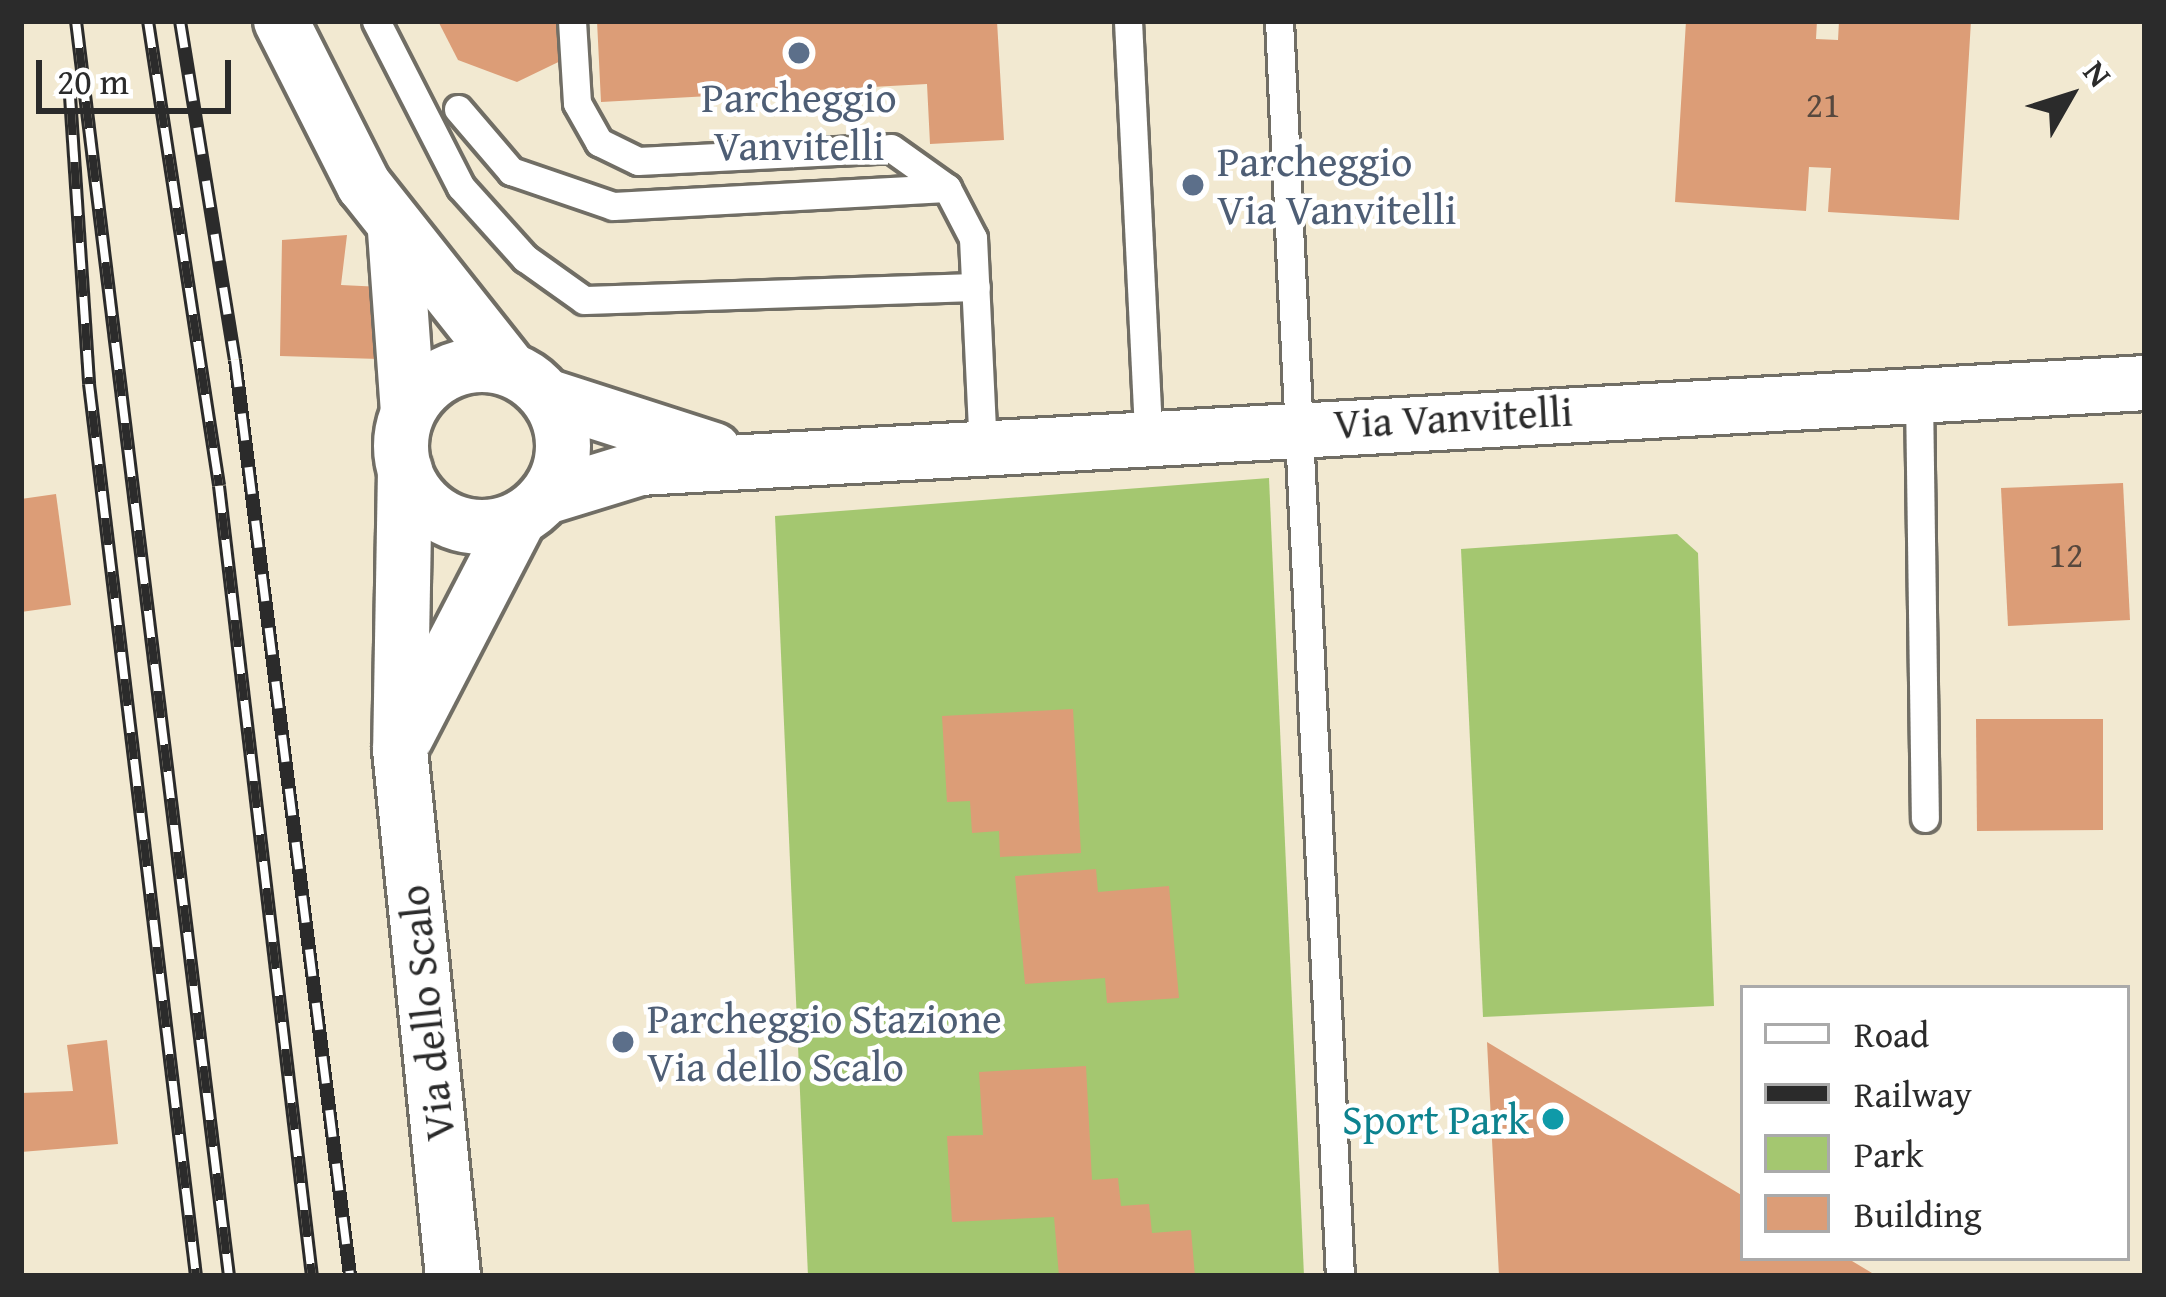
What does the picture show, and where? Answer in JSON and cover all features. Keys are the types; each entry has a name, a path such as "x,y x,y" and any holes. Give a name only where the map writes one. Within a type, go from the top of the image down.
{"street":[{"path":"281,21 394,229 530,383 565,448 400,750"},
{"path":"394,229 408,411 405,470 417,496 464,526 533,508"},
{"path":"408,411 463,367 530,383"},
{"name":"Via Vanvitelli","path":"530,383 762,464"},
{"name":"Via Vanvitelli","path":"533,508 640,468 762,464 1304,424 2145,383"},
{"name":"Via dello Scalo","path":"405,470 400,750 453,1276"}],"lane":[{"path":"376,21 460,188 525,258 584,300 976,287"},
{"path":"572,21 577,103 599,142 638,161 891,148 947,188 973,238 983,448"},
{"path":"1128,21 1148,434"},
{"path":"1279,21 1304,424 1340,1276"},
{"path":"458,109 512,171 613,206 947,188"},
{"path":"1919,396 1925,818"}],"green space":[{"path":"1269,478 1304,1276 808,1276 775,516"},
{"path":"1677,534 1698,553 1714,1006 1483,1017 1461,549"}],"building":[{"path":"438,21 586,21 575,54 517,82 458,60"},
{"name":"Parcheggio Vanvitelli","path":"597,21 997,21 1004,140 930,144 927,84 601,102"},
{"path":"1686,21 1817,21 1816,39 1838,40 1839,21 1971,21 1959,220 1828,212 1831,168 1809,167 1806,211 1675,202"},
{"path":"347,235 341,285 382,287 379,359 280,356 282,240"},
{"path":"2123,483 2130,620 2008,626 2001,488"},
{"path":"56,494 71,605 21,612 21,499"},
{"path":"1073,709 1081,853 1000,857 999,831 972,833 970,801 947,802 942,716"},
{"path":"1976,719 2103,719 2103,830 1977,831"},
{"path":"1096,869 1098,892 1169,886 1179,998 1107,1003 1105,978 1025,984 1015,876"},
{"path":"107,1040 118,1144 21,1152 21,1093 73,1091 67,1045"},
{"name":"Sport Park","path":"1487,1042 1740,1194 1740,1261 1852,1261 1877,1276 1499,1276"},
{"path":"1086,1066 1092,1180 1118,1178 1121,1206 1149,1204 1152,1233 1191,1230 1195,1276 1059,1276 1054,1217 952,1222 947,1136 983,1135 979,1072"}],"railway":[{"path":"76,21 229,1276"},
{"path":"148,21 219,486 312,1276"},
{"path":"180,21 235,360 350,1276"},
{"path":"69,81 89,384 196,1276"}],"place":[{"name":"Parcheggio Vanvitelli","path":"799,53"},
{"name":"Parcheggio Via Vanvitelli","path":"1193,185"},
{"name":"Parcheggio Stazione Via dello Scalo","path":"623,1042"},
{"name":"Sport Park","path":"1553,1119"}]}
